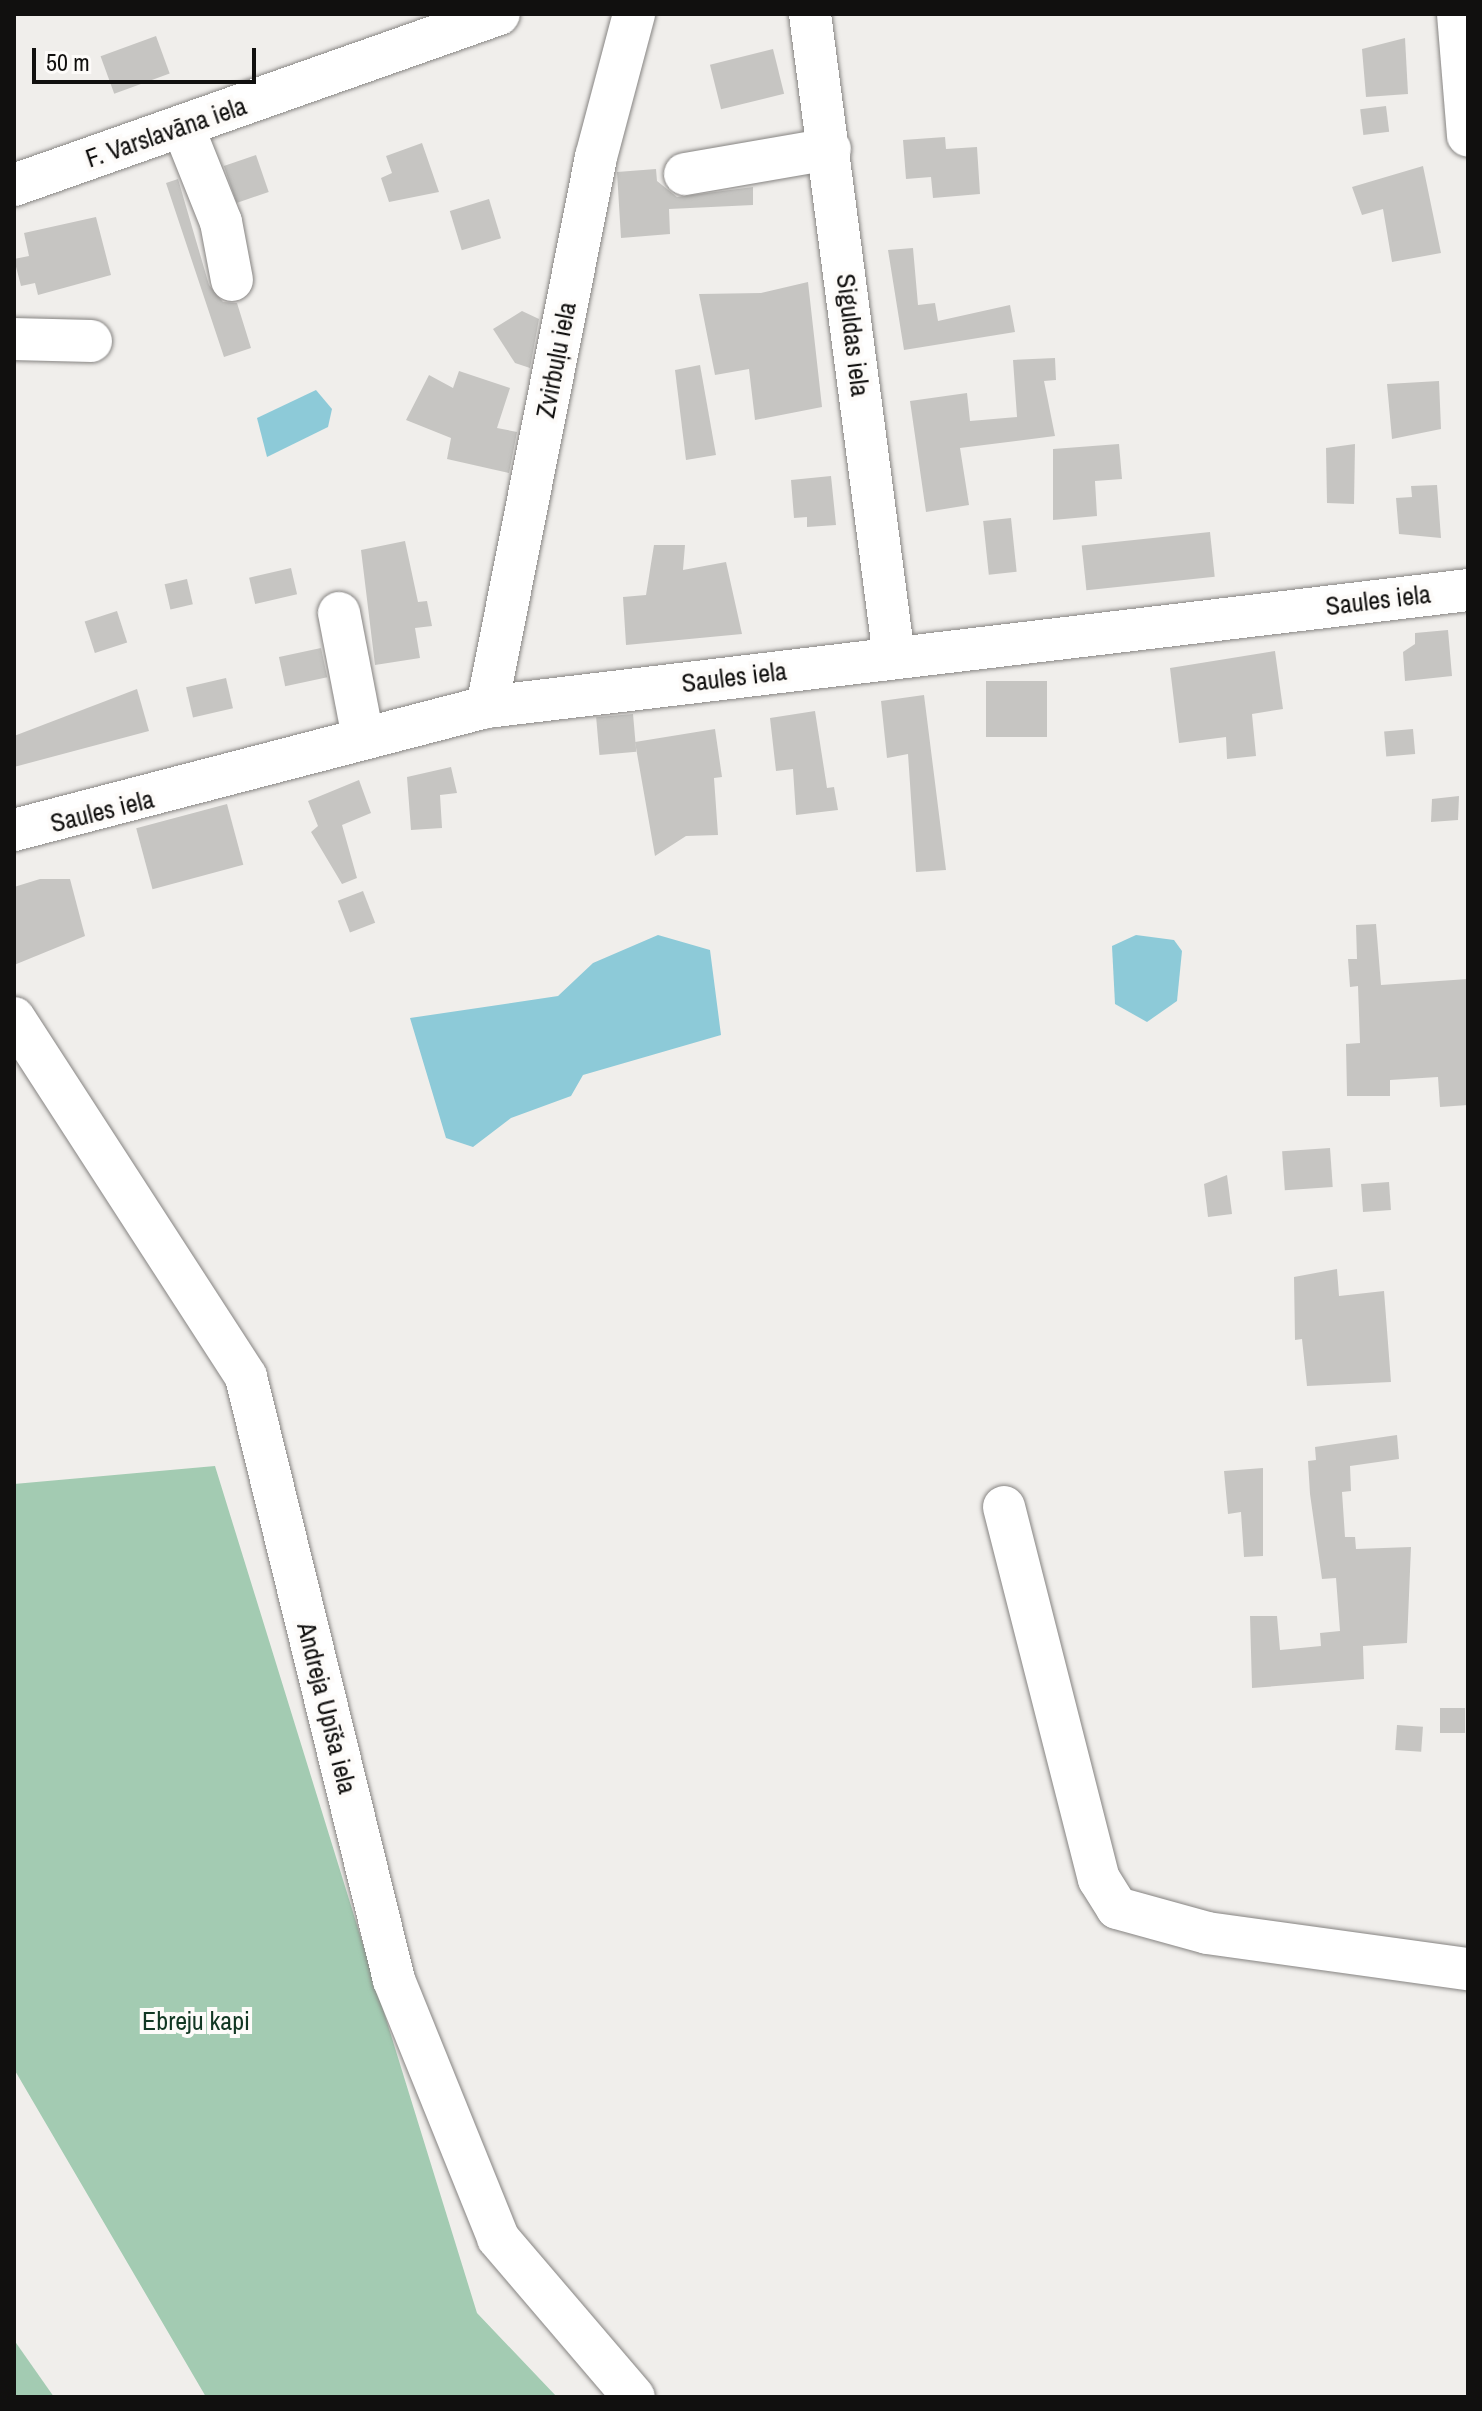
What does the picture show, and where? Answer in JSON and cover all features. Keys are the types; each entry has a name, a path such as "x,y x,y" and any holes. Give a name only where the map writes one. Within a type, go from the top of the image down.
{"street":[{"name":"F. Varslavāna iela","path":"14,185 499,14"},
{"name":"Zvirbuļu iela","path":"487,707 596,157 634,14"},
{"name":"Siguldas iela","path":"810,14 894,657"},
{"path":"1458,14 1468,136"},
{"path":"183,127 221,222 232,280"},
{"path":"685,174 830,149"},
{"path":"14,339 91,341"},
{"name":"Saules iela","path":"14,830 128,806 363,738 487,707 1468,590"},
{"path":"339,613 363,738"},
{"name":"Andreja Upīša iela","path":"14,1018 246,1377 394,1980 498,2238 634,2397"},
{"path":"1004,1507 1099,1879 1117,1908 1207,1933 1468,1969"}],"green space":[{"name":"Ebreju kapi","path":"215,1466 477,2313 557,2397 206,2397 14,2069 14,1484"},
{"path":"14,2340 54,2397 14,2397"}],"water":[{"path":"316,390 332,409 328,427 267,457 257,418"},
{"path":"658,935 710,950 721,1035 583,1075 571,1096 511,1118 473,1147 446,1138 410,1018 558,996 593,963"},
{"path":"1136,935 1174,940 1182,951 1177,1001 1147,1022 1115,1004 1112,946"}],"building":[{"path":"156,36 170,74 114,94 101,56"},
{"path":"1405,38 1408,94 1366,97 1362,49"},
{"path":"773,49 784,94 721,109 710,65"},
{"path":"1386,106 1389,132 1363,135 1360,109"},
{"path":"945,137 946,149 977,147 980,194 933,198 931,177 906,179 903,140"},
{"path":"422,143 439,192 389,202 381,178 392,173 386,156"},
{"path":"256,155 269,192 237,203 224,166"},
{"path":"1423,166 1441,253 1392,262 1383,209 1362,215 1352,187"},
{"path":"656,169 657,181 677,197 753,187 753,205 669,209 670,234 621,238 617,172"},
{"path":"178,179 209,285 223,302 237,303 251,348 224,357 166,183"},
{"path":"489,199 501,238 462,250 450,211"},
{"path":"96,217 111,275 38,295 35,283 21,286 14,259 29,256 24,233"},
{"path":"913,248 918,305 935,303 938,321 1010,305 1015,332 904,350 888,250"},
{"path":"808,282 822,407 755,420 749,369 715,375 699,294 761,293"},
{"path":"522,311 539,319 530,368 515,363 493,329"},
{"path":"1055,358 1056,380 1044,381 1055,436 960,448 969,505 926,512 910,401 967,393 970,421 1017,417 1013,360"},
{"path":"700,365 716,455 686,460 675,370"},
{"path":"459,371 510,388 497,428 517,432 509,473 447,459 451,438 406,420 429,375 453,388"},
{"path":"1439,381 1441,429 1392,439 1387,384"},
{"path":"1119,444 1122,479 1095,481 1097,516 1053,520 1053,449"},
{"path":"1355,444 1354,504 1327,503 1326,448"},
{"path":"831,476 836,525 807,527 807,517 794,518 791,480"},
{"path":"1437,485 1441,538 1399,534 1396,498 1412,497 1411,486"},
{"path":"1011,518 1017,572 989,575 983,521"},
{"path":"1210,532 1215,577 1086,590 1082,545"},
{"path":"405,541 418,602 427,601 432,626 415,628 420,658 375,665 361,550"},
{"path":"654,545 685,545 683,570 726,562 742,634 626,645 623,597 646,595"},
{"path":"291,568 297,594 255,604 249,578"},
{"path":"187,579 193,604 170,610 165,584"},
{"path":"117,611 127,642 95,653 85,622"},
{"path":"1448,630 1452,676 1405,681 1403,652 1415,644 1415,633"},
{"path":"321,648 327,677 285,686 279,657"},
{"path":"1275,651 1283,709 1252,714 1256,756 1227,759 1226,737 1179,743 1170,668"},
{"path":"226,678 233,708 193,717 186,687"},
{"path":"986,681 1047,681 1047,737 986,737"},
{"path":"137,689 149,731 14,767 14,736"},
{"path":"924,695 946,870 916,872 908,754 887,758 881,701"},
{"path":"815,711 827,788 834,787 838,810 796,815 793,769 776,771 770,718"},
{"path":"633,714 636,752 599,755 596,717"},
{"path":"715,729 722,777 714,778 718,835 686,836 655,856 635,742"},
{"path":"1413,729 1415,754 1386,756 1384,732"},
{"path":"451,767 457,793 440,795 442,828 411,830 407,777"},
{"path":"359,780 371,813 342,825 357,878 342,884 311,832 318,826 308,801"},
{"path":"1459,796 1458,820 1431,822 1432,799"},
{"path":"227,804 243,865 153,889 136,828"},
{"path":"40,879 70,879 85,936 14,965 14,887"},
{"path":"363,891 375,923 350,932 338,901"},
{"path":"1376,924 1381,985 1468,979 1468,1105 1440,1107 1438,1077 1390,1080 1390,1096 1347,1096 1346,1044 1360,1043 1358,986 1350,987 1348,959 1357,959 1356,925"},
{"path":"1330,1148 1333,1187 1285,1190 1282,1151"},
{"path":"1227,1175 1232,1214 1208,1217 1204,1184"},
{"path":"1389,1182 1391,1210 1363,1212 1361,1184"},
{"path":"1337,1269 1339,1296 1384,1291 1391,1382 1307,1386 1302,1339 1295,1340 1294,1277"},
{"path":"1397,1435 1399,1459 1350,1466 1351,1491 1342,1492 1345,1537 1355,1537 1356,1549 1411,1547 1407,1643 1363,1646 1364,1679 1252,1688 1250,1616 1277,1616 1280,1650 1321,1646 1320,1633 1340,1631 1336,1578 1322,1579 1310,1494 1308,1461 1316,1460 1315,1447"},
{"path":"1263,1468 1263,1556 1244,1557 1241,1512 1228,1514 1224,1471"},
{"path":"1440,1708 1465,1708 1465,1733 1440,1733"},
{"path":"1397,1725 1423,1727 1421,1752 1395,1750"}]}
